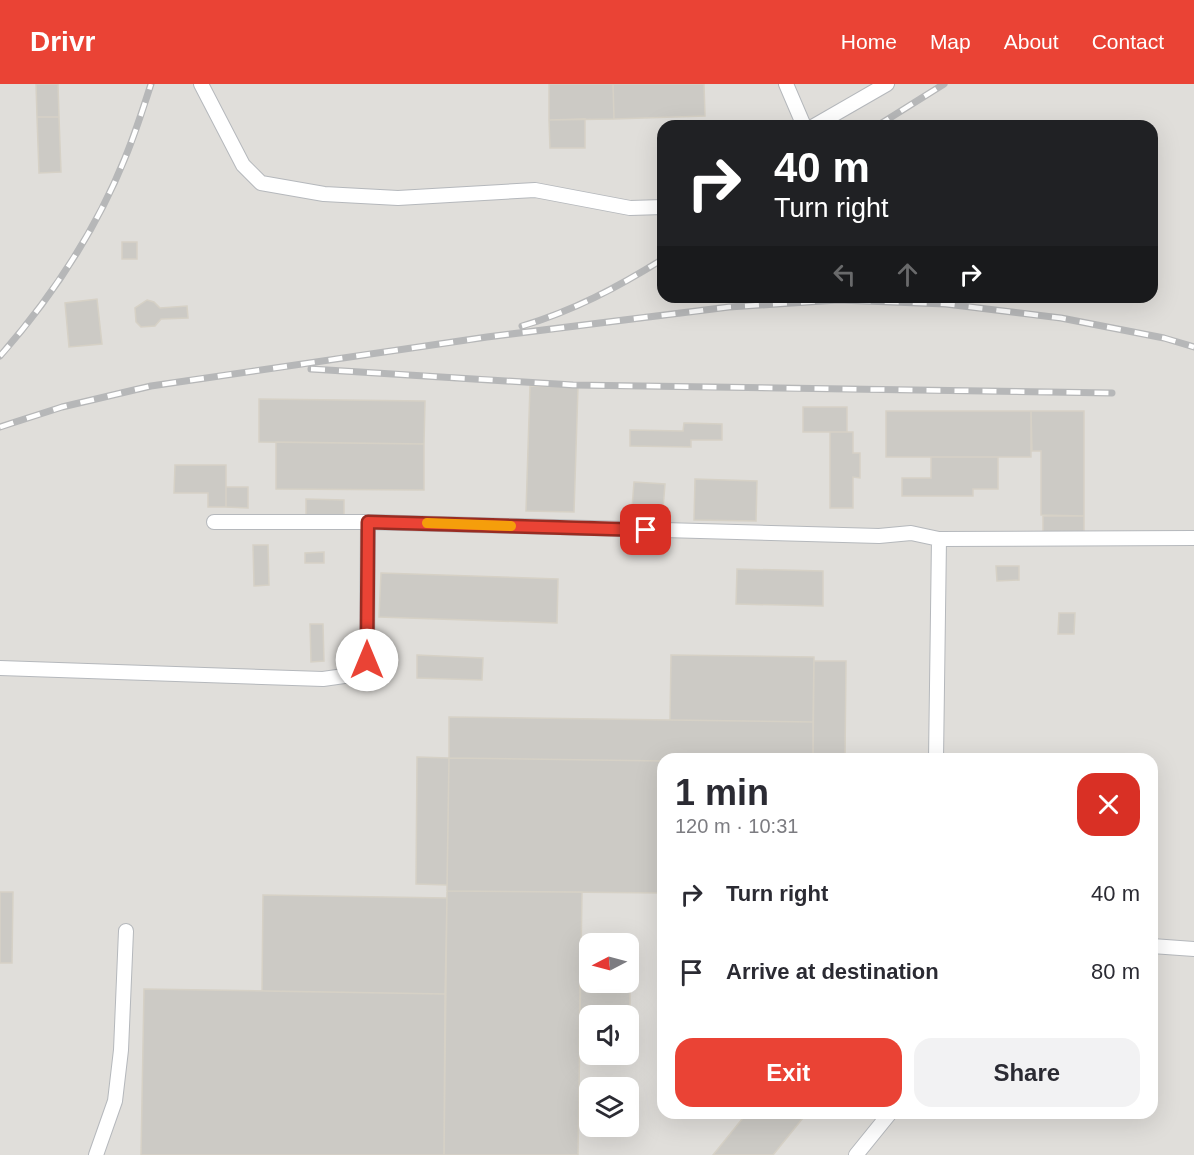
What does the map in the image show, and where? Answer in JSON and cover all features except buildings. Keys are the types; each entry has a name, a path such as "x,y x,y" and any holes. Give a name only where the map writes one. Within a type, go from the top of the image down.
{"lane":[{"path":"201,84 243,165 261,183 324,194 398,198 535,190 630,208 657,207"},
{"path":"786,84 801,120"},
{"path":"824,120 887,84"},
{"path":"214,522 368,522 879,536 911,533 939,539 1194,538"},
{"path":"0,668 323,679 351,675 367,660 368,522"},
{"path":"936,753 939,539"},
{"path":"96,1155 116,1101 121,1050 126,931"},
{"path":"1158,946 1194,949"},
{"path":"856,1155 885,1119"}],"shaded area":[{"path":"0,84 1194,84 1194,1155 0,1155"}],"railway":[{"path":"0,356 37,311 86,237 125,158 151,84"},
{"path":"887,120 944,84"},
{"path":"522,326 595,297 657,263"},
{"path":"0,427 62,407 151,386 487,337 729,307 791,303"},
{"path":"919,303 946,304 1061,318 1164,338 1194,347"},
{"path":"311,369 573,385 1112,393"}],"slow traffic":[{"path":"427,523 511,526"}],"route":[{"path":"367,660 368,522 646,530"}]}
